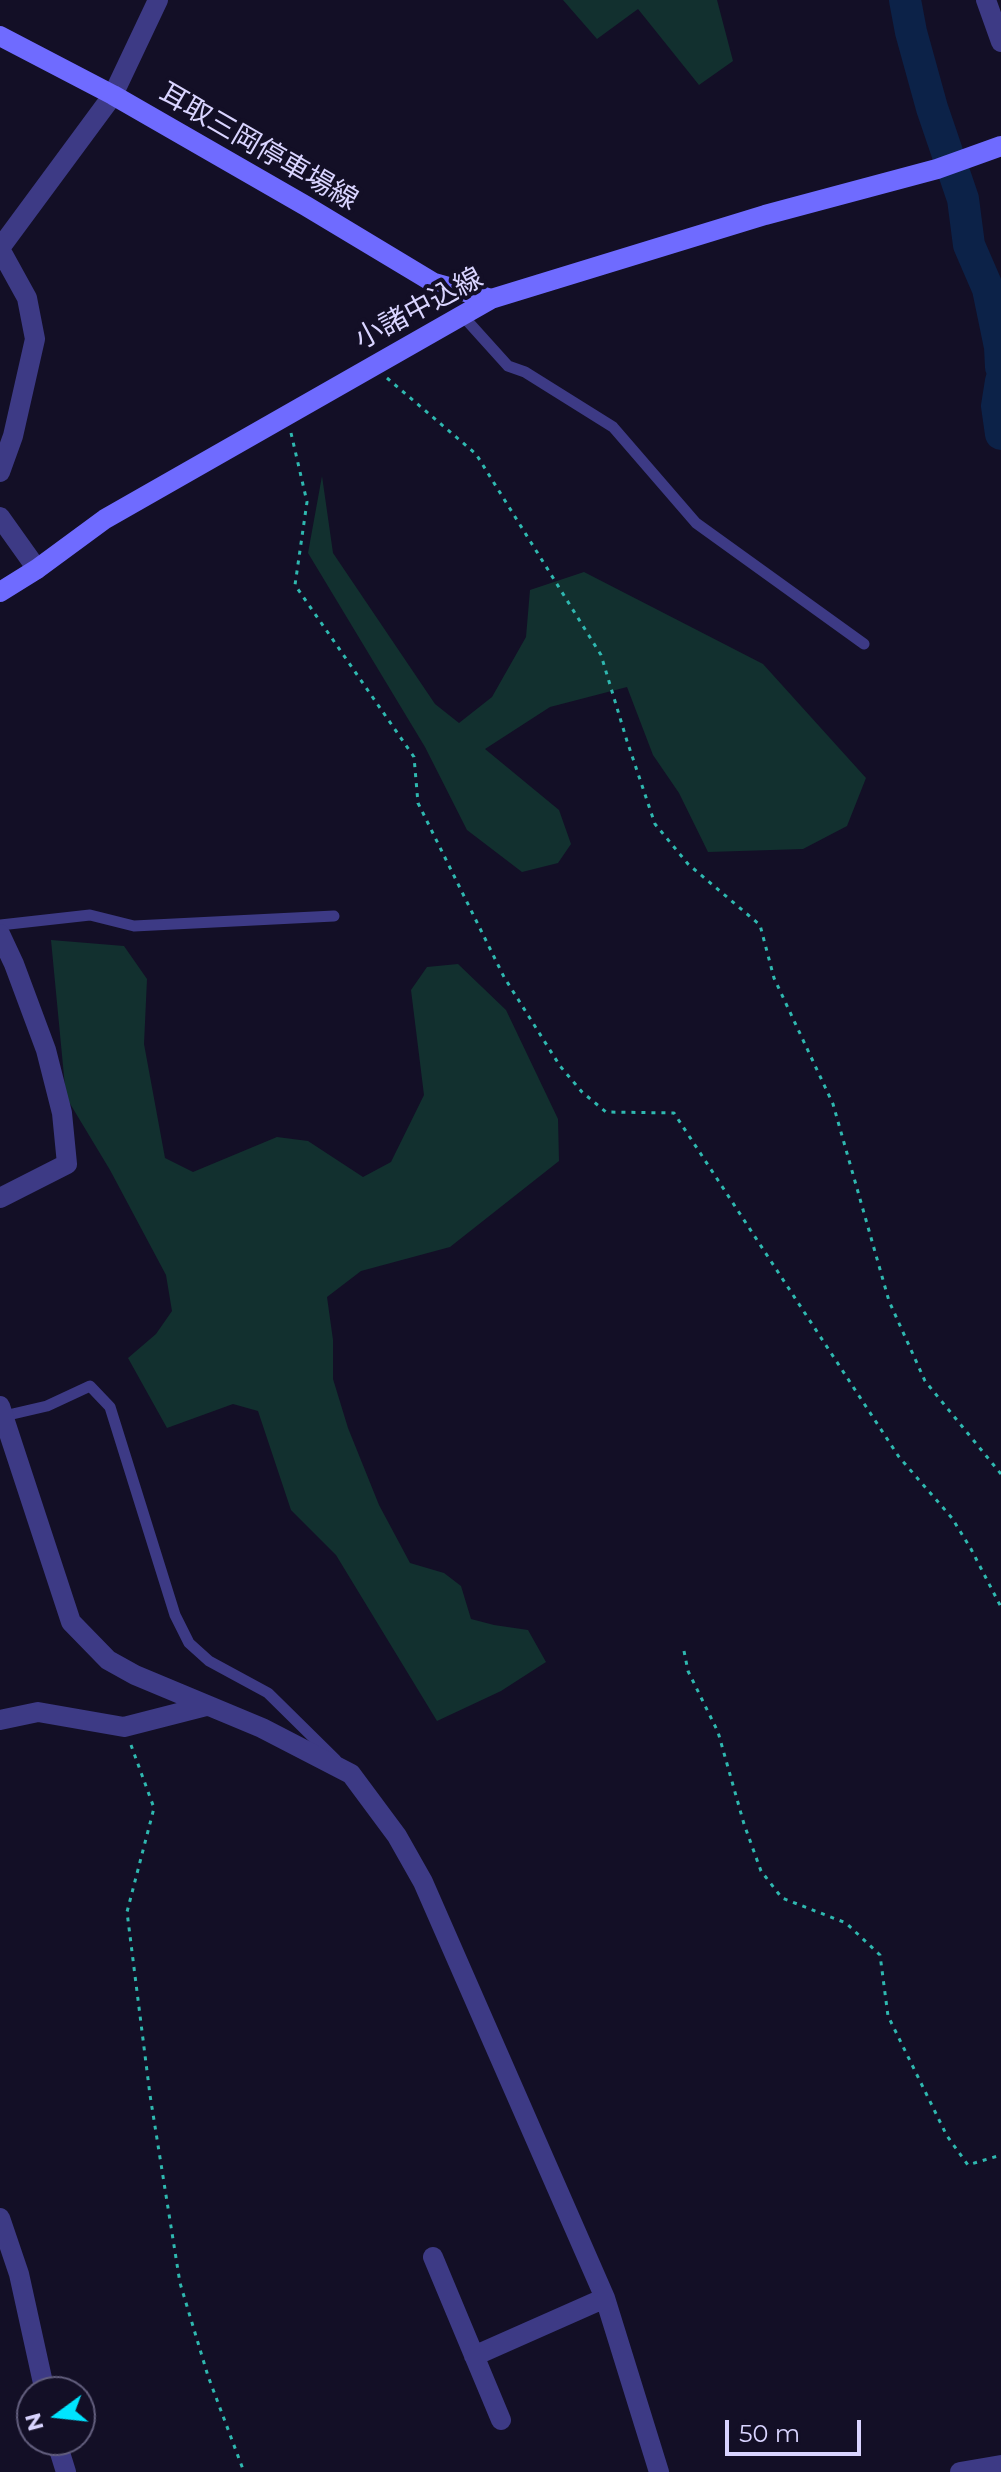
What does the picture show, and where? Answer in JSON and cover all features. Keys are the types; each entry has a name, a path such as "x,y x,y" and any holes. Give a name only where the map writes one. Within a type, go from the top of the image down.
{"main road":[{"name":"耳取三岡停車場線","path":"0,36 113,95 434,283 491,299"},
{"name":"小諸中込線","path":"0,592 105,519 491,299 765,215 937,169 1001,146"}],"street":[{"path":"0,472 13,436 35,339 27,298 0,248 113,95 158,0"},
{"path":"986,0 1001,42"},
{"path":"0,517 37,569"},
{"path":"0,934 7,965 46,1050 62,1113 67,1164 0,1198"},
{"path":"1,1413 71,1622 108,1660 135,1675 262,1728 351,1774 397,1836 423,1882 605,2298 659,2472"},
{"path":"0,1720 38,1712 124,1727 206,1706"},
{"path":"0,2218 19,2274 41,2376"},
{"path":"433,2257 501,2420"},
{"path":"474,2356 605,2298"},
{"path":"960,2472 1001,2465"}],"lane":[{"path":"462,315 508,366 525,372 613,427 696,523 864,644"},
{"path":"0,925 90,915 134,926 334,916"},
{"path":"1,1413 47,1406 90,1386 100,1396 110,1407 175,1615 189,1643 209,1661 268,1693 351,1774"}],"path":[{"path":"373,365 476,454 601,655 655,824 688,864 760,925 774,978 833,1104 889,1301 925,1381 1001,1474"},
{"path":"287,416 307,502 295,585 414,757 418,803 504,977 560,1066 582,1092 606,1112 674,1113 899,1457 952,1518 1001,1607"},
{"path":"684,1651 688,1671 718,1732 761,1871 782,1898 846,1923 880,1955 888,2016 947,2136 968,2165 1001,2155"},
{"path":"124,1727 154,1808 127,1912 152,2111 180,2283 208,2376 244,2472"}],"green space":[{"path":"563,0 717,0 733,61 699,85 638,9 597,39"},
{"path":"322,476 333,553 435,704 459,723 492,697 526,637 530,590 584,572 763,664 866,778 847,826 803,849 708,852 679,793 653,755 627,687 550,707 485,749 559,810 571,844 558,863 522,872 467,830 425,747 308,553"},
{"path":"51,940 124,946 147,979 144,1044 165,1158 193,1172 277,1137 308,1141 363,1177 391,1162 424,1095 411,990 427,967 458,964 506,1010 558,1119 559,1161 450,1247 361,1271 327,1297 333,1340 333,1379 348,1428 379,1505 410,1563 444,1573 461,1586 471,1619 528,1630 546,1662 501,1691 437,1721 336,1555 291,1510 258,1411 233,1404 167,1428 128,1358 156,1334 172,1311 166,1275 110,1170 66,1097"}],"waterway":[{"path":"905,0 932,108 963,199 969,245 988,289 1001,367"},
{"path":"1001,381 997,406 1001,434"}]}
